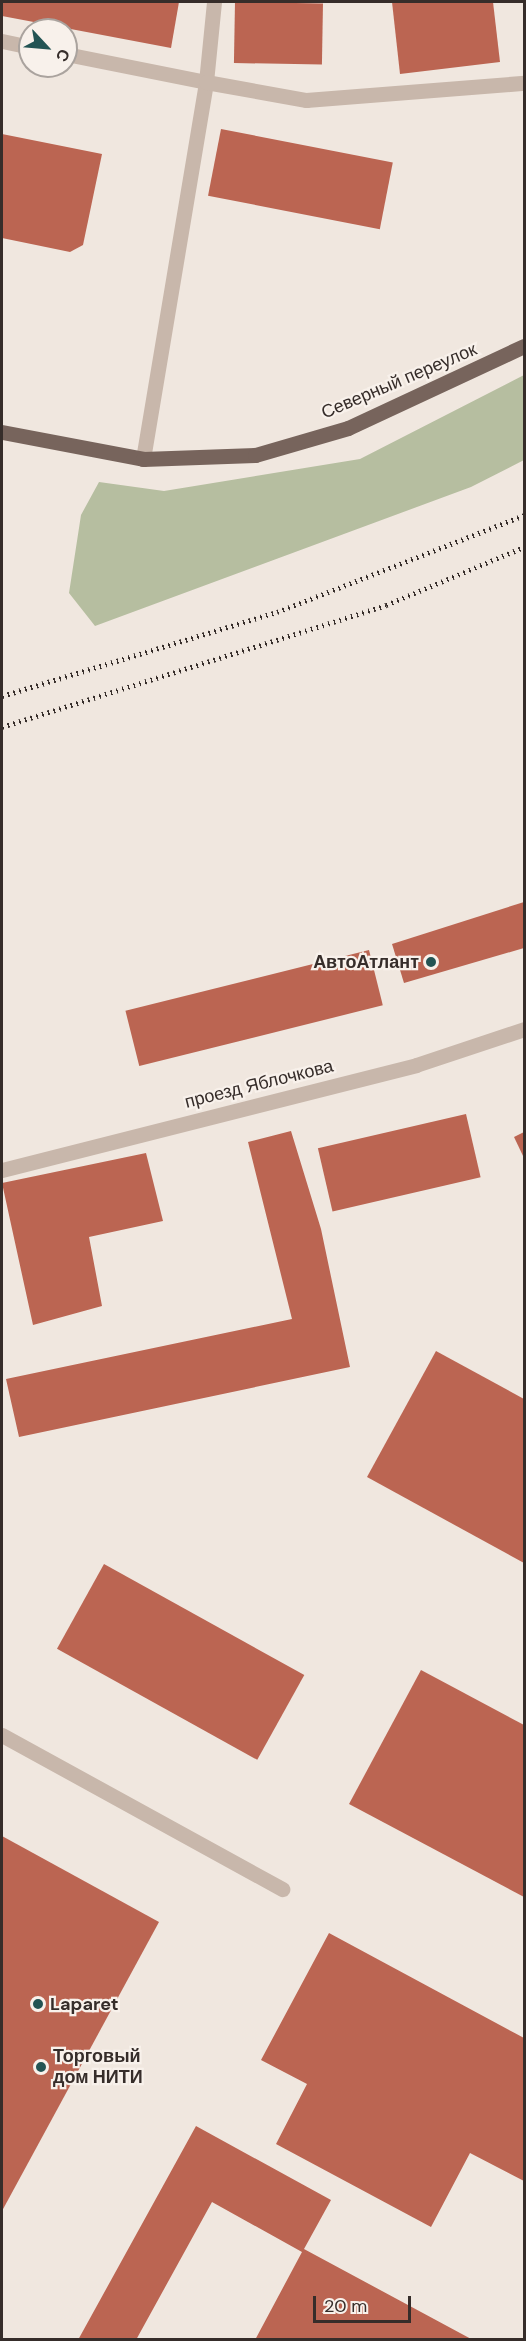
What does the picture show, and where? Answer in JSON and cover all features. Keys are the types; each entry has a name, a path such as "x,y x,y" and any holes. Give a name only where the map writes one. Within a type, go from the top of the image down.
{"main road":[{"name":"Северный переулок","path":"2,432 143,459 255,455 348,428 525,346"}],"street":[{"path":"143,459 207,82 214,2"},
{"path":"2,41 18,44"},
{"path":"78,56 306,100 525,83"},
{"name":"проезд Яблочкова","path":"2,1170 416,1065 525,1029"},
{"path":"2,1735 282,1889"}],"green space":[{"path":"524,375 524,460 471,487 95,626 69,593 81,515 99,482 164,491 360,459"}],"building":[{"path":"2,2 179,2 171,48 78,30 78,18 18,19 2,16"},
{"path":"235,2 323,4 322,65 234,63"},
{"path":"392,2 493,2 500,62 400,74"},
{"path":"221,129 393,162 380,229 208,196"},
{"path":"2,134 102,154 83,245 70,252 2,238"},
{"path":"524,902 524,948 404,983 392,944"},
{"path":"369,950 383,1005 139,1066 125,1011"},
{"path":"466,1114 481,1177 333,1212 318,1148"},
{"path":"291,1131 321,1229 350,1367 19,1437 6,1379 292,1319 248,1142"},
{"path":"524,1132 524,1158 514,1137"},
{"path":"146,1153 163,1221 89,1237 102,1306 33,1325 2,1183"},
{"path":"436,1351 524,1399 524,1563 367,1477"},
{"path":"104,1564 304,1675 257,1760 57,1649"},
{"path":"421,1670 524,1725 524,1897 349,1804"},
{"name":"Торговый дом НИТИ","path":"2,1836 159,1922 2,2211"},
{"path":"329,1933 524,2038 524,2181 470,2153 431,2227 276,2144 307,2084 261,2060"},
{"path":"196,2126 331,2200 304,2249 473,2340 255,2340 302,2252 212,2202 136,2340 78,2340"}],"railway":[{"path":"2,696 277,612 524,515"},
{"path":"2,727 386,605 524,547"}],"place":[{"name":"АвтоАтлант","path":"431,962"},
{"name":"Laparet","path":"38,2004"},
{"name":"Торговый дом НИТИ","path":"41,2067"}]}
